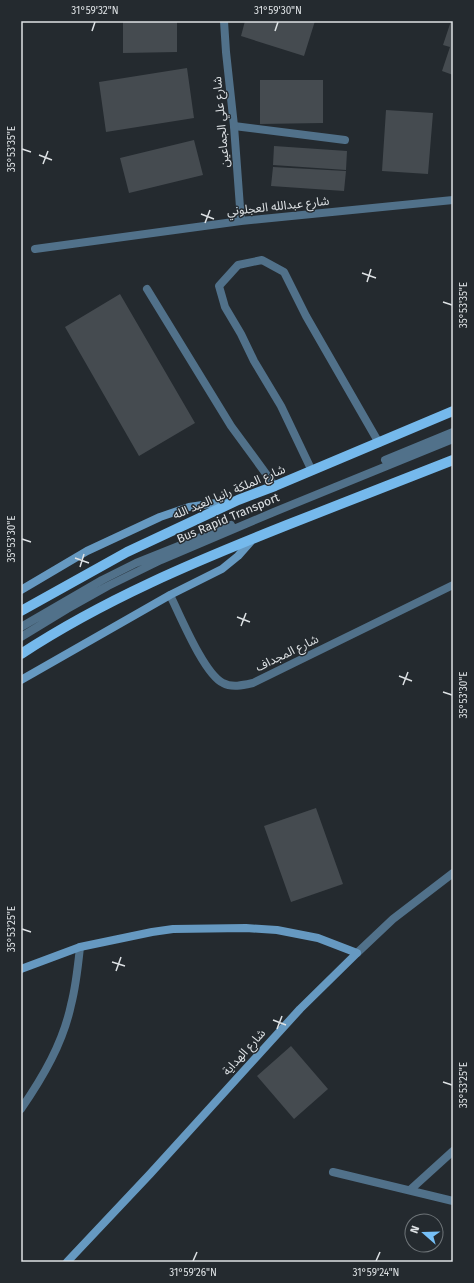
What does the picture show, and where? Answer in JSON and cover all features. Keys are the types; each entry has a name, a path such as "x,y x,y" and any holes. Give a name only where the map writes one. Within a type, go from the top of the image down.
{"main road":[{"name":"شارع الملكة رانيا العبد الله","path":"21,611 127,552 238,500 453,412"},
{"path":"21,654 90,612 142,586 253,538 453,460"}],"street":[{"name":"شارع علي الجماعين","path":"224,21 241,221"},
{"path":"234,126 345,140"},
{"name":"شارع عبدالله العجلوني","path":"35,248 241,221 453,200"},
{"path":"312,471 282,406 254,361 241,334 225,307 219,286 238,265 262,260 284,272 306,316 379,443"},
{"path":"146,289 231,426 275,486"},
{"name":"Bus Rapid Transport","path":"21,627 96,584 136,564 453,432"},
{"name":"Bus Rapid Transport","path":"21,637 108,586 161,560 453,439"},
{"path":"21,590 87,551 160,517 189,507 238,500"},
{"path":"21,680 170,595 222,569 238,556 253,538"},
{"name":"شارع المجداف","path":"170,595 205,666 214,678 224,684 238,686 253,683 453,585"},
{"name":"شارع الهداية","path":"67,1262 150,1174 300,1009 357,952 393,919 453,873"},
{"path":"21,969 80,947 173,929 246,928 277,930 329,941 357,952"},
{"path":"21,1109 45,1072 61,1037 71,1005 80,947"},
{"path":"410,1190 453,1151"},
{"path":"333,1172 453,1201"}],"building":[{"path":"123,21 177,21 177,52 123,53"},
{"path":"245,21 315,21 304,56 241,36"},
{"path":"451,21 453,21 453,75 442,71 450,47 443,45"},
{"path":"187,68 194,118 106,132 99,82"},
{"path":"260,80 323,80 323,123 260,124"},
{"path":"386,110 433,113 428,174 382,171"},
{"path":"194,140 203,175 129,193 120,158"},
{"path":"274,146 347,151 346,170 273,165"},
{"path":"273,167 346,171 344,191 271,186"},
{"path":"120,294 195,423 139,456 65,327"},
{"path":"316,808 343,884 291,902 264,826"},
{"path":"291,1046 328,1089 294,1119 257,1076"}]}
